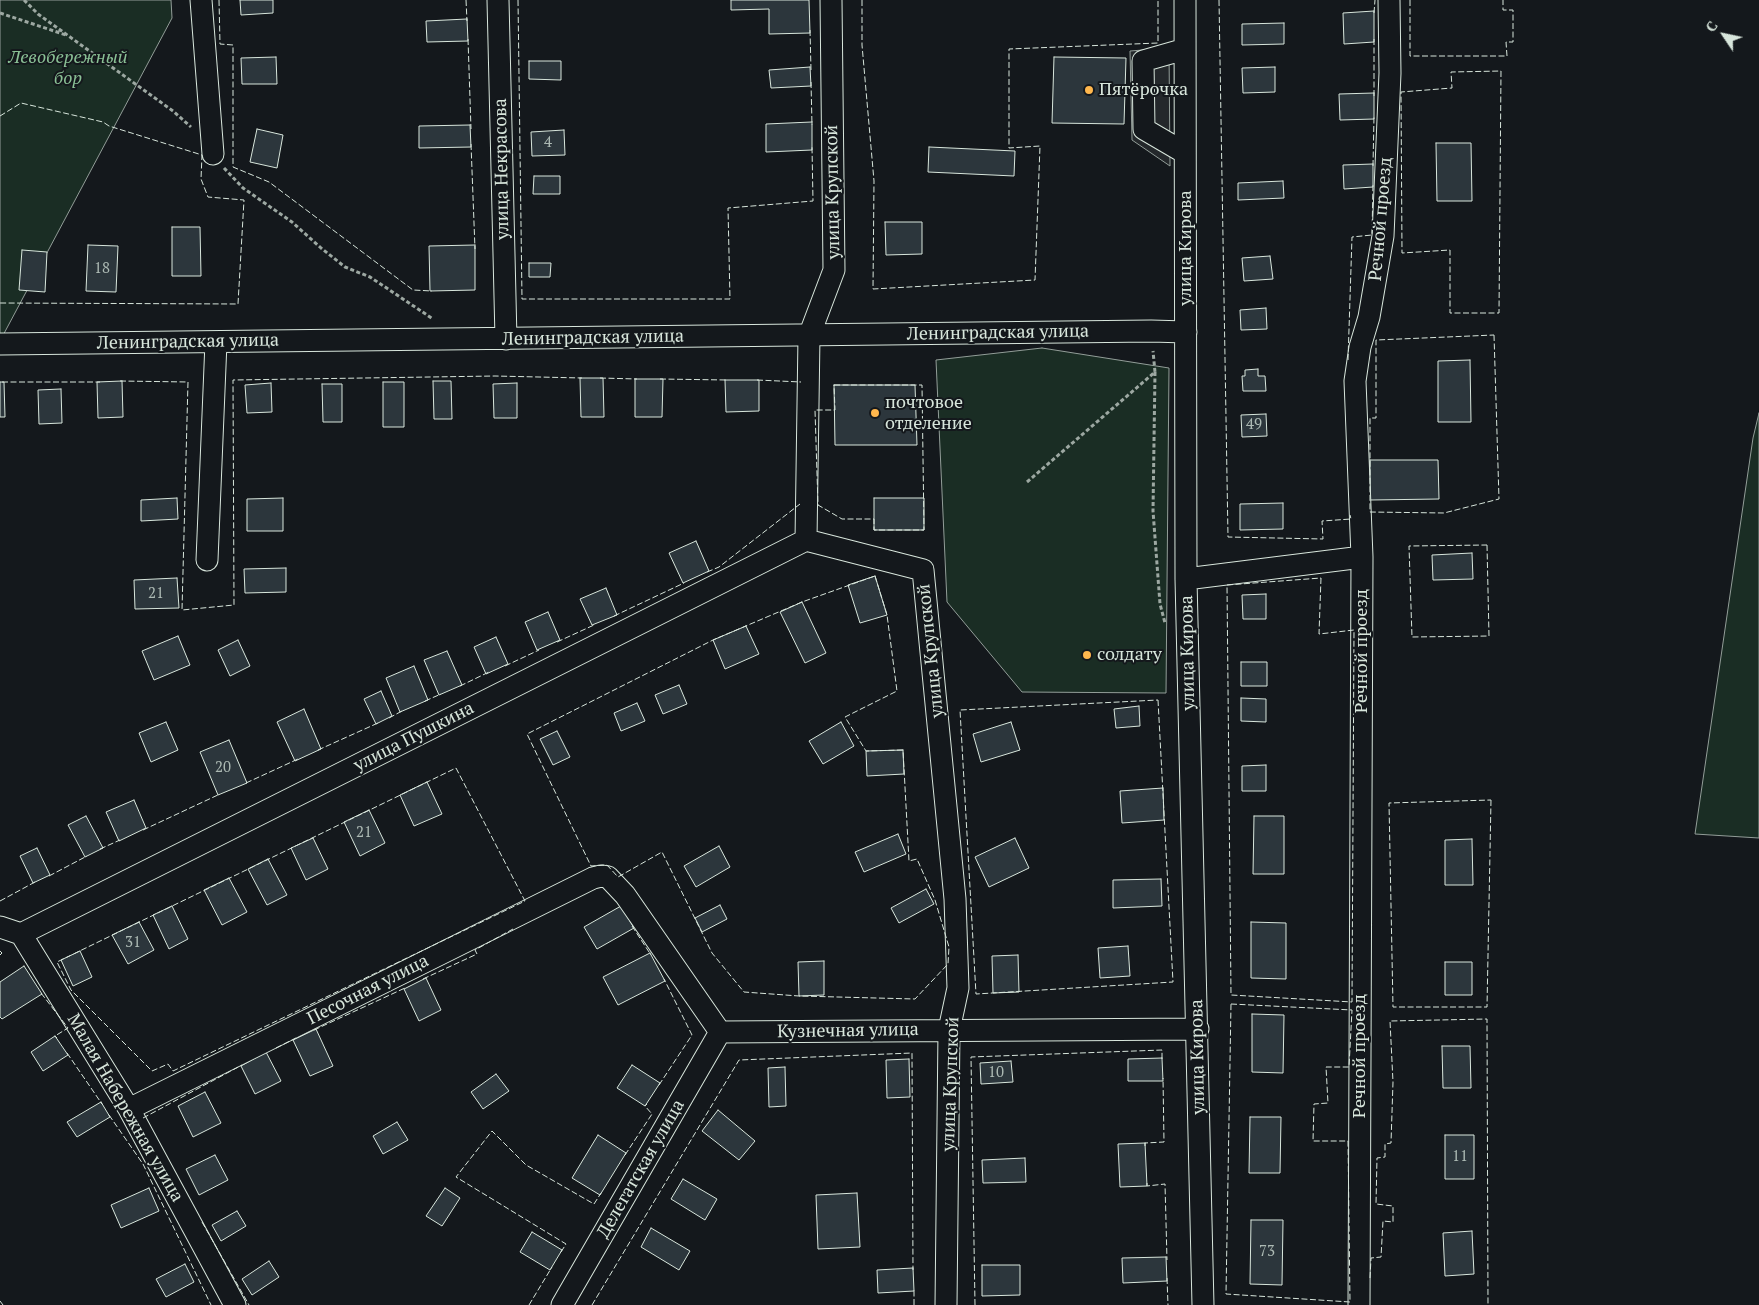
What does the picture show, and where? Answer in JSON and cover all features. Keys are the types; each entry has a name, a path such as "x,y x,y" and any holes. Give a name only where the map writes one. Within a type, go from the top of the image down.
{"street":[{"path":"201,0 213,154"},
{"name":"улица Некрасова","path":"498,0 506,339"},
{"name":"улица Крупской","path":"831,0 834,270 809,336 806,540 923,570 955,899 958,988 949,1030 946,1305"},
{"name":"улица Кирова","path":"1185,0 1186,579 1203,1305"},
{"name":"Речной проезд","path":"1360,1305 1362,557 1355,381 1360,347 1369,317 1383,236 1390,73 1389,0"},
{"path":"1185,49 1143,61 1144,129 1186,154"},
{"name":"Ленинградская улица","path":"0,344 1186,332"},
{"path":"206,560 216,342"},
{"name":"улица Пушкина","path":"21,934 806,540"},
{"path":"1186,579 1362,557"},
{"name":"Песочная улица","path":"129,1109 593,878 601,876 608,877 626,894 720,1032"},
{"path":"0,927 21,934"},
{"name":"Малая Набережная улица","path":"21,934 129,1109 235,1305"},
{"name":"Кузнечная улица","path":"720,1032 1198,1029"},
{"name":"Делегатская улица","path":"562,1305 720,1032"}],"path":[{"path":"24,0 38,14 173,111 192,128"},
{"path":"0,14 70,37"},
{"path":"213,154 243,188 292,222 345,266 378,281 462,339"},
{"path":"1151,331 1155,372 1153,511 1160,604 1167,630"},
{"path":"1027,482 1155,372"}],"green space":[{"name":"Левобережный бор","path":"0,0 171,0 172,18 0,341"},
{"path":"1042,348 1169,368 1166,693 1022,692 947,602 936,360"},
{"path":"1759,413 1759,838 1695,834 1753,438"}],"shaded area":[{"path":"1169,48 1170,166 1132,140 1130,51"}],"building":[{"path":"240,0 273,0 273,13 241,15"},
{"path":"731,0 809,0 810,33 769,34 769,9 731,10"},
{"path":"1374,11 1374,42 1344,44 1343,13"},
{"path":"467,19 468,41 427,42 426,21"},
{"path":"1284,23 1284,44 1242,45 1242,24"},
{"path":"276,57 277,84 242,84 241,58"},
{"name":"Пятёрочка","path":"1054,57 1126,58 1124,124 1052,123"},
{"path":"529,61 561,61 561,80 529,79"},
{"path":"810,67 811,86 771,88 769,70"},
{"path":"1275,67 1275,92 1243,93 1242,68"},
{"path":"1374,93 1374,119 1340,120 1339,94"},
{"path":"812,122 812,150 766,152 766,124"},
{"path":"470,125 471,147 419,148 419,126"},
{"path":"257,129 283,135 277,168 250,162"},
{"path":"564,130 565,155 532,156 531,132"},
{"path":"1436,143 1471,143 1472,201 1437,201"},
{"path":"929,147 1015,151 1014,176 928,172"},
{"path":"1373,164 1373,187 1344,189 1343,165"},
{"path":"534,176 560,176 560,194 533,194"},
{"path":"1283,181 1284,198 1238,200 1238,183"},
{"path":"885,222 922,222 922,254 886,255"},
{"path":"172,227 200,227 201,276 172,276"},
{"path":"88,245 118,246 116,292 86,291"},
{"path":"475,245 475,290 430,291 429,246"},
{"path":"22,250 47,252 45,292 19,290"},
{"path":"1270,256 1273,279 1244,281 1242,258"},
{"path":"529,263 551,263 550,277 529,277"},
{"path":"1266,308 1267,329 1241,330 1240,310"},
{"path":"1470,360 1471,422 1438,422 1438,361"},
{"path":"1258,369 1258,376 1265,376 1266,391 1243,391 1242,376 1245,376 1245,370"},
{"path":"580,378 603,378 604,417 581,417"},
{"path":"635,379 663,379 662,417 635,417"},
{"path":"725,380 759,380 759,411 726,412"},
{"path":"122,381 123,417 98,418 97,382"},
{"path":"433,381 451,381 452,419 434,419"},
{"path":"0,382 4,382 5,417 0,417"},
{"path":"383,382 404,382 404,427 383,427"},
{"path":"271,383 272,412 247,413 245,385"},
{"path":"517,383 517,418 494,418 493,384"},
{"path":"322,384 342,384 342,422 323,422"},
{"path":"834,385 915,385 917,445 835,445"},
{"path":"61,389 62,423 39,424 38,390"},
{"path":"1266,414 1267,436 1242,437 1241,415"},
{"path":"1370,460 1438,460 1439,499 1370,500"},
{"path":"177,498 178,519 141,521 141,500"},
{"path":"283,498 283,531 247,531 247,499"},
{"path":"874,498 924,498 924,530 874,530"},
{"path":"1283,503 1283,529 1240,530 1240,504"},
{"path":"696,541 709,571 683,583 669,553"},
{"path":"1472,553 1473,579 1433,580 1432,555"},
{"path":"286,568 286,592 245,593 244,569"},
{"path":"875,576 887,615 860,623 848,585"},
{"path":"177,578 179,608 135,609 134,580"},
{"path":"606,588 617,615 592,625 580,599"},
{"path":"1266,594 1266,619 1243,619 1242,595"},
{"path":"802,602 826,653 805,663 780,612"},
{"path":"548,612 560,640 537,650 525,622"},
{"path":"746,626 759,654 725,669 713,640"},
{"path":"178,636 190,665 154,680 142,651"},
{"path":"496,637 508,664 486,674 474,647"},
{"path":"238,640 250,666 230,676 218,650"},
{"path":"447,651 462,685 439,695 424,660"},
{"path":"1241,662 1267,662 1267,686 1241,686"},
{"path":"414,666 428,700 400,712 386,678"},
{"path":"679,685 687,704 663,714 655,695"},
{"path":"381,691 392,716 376,724 364,699"},
{"path":"1241,698 1266,699 1266,722 1241,721"},
{"path":"637,703 645,721 621,731 614,713"},
{"path":"1139,706 1140,726 1116,728 1114,709"},
{"path":"304,709 321,749 295,761 277,722"},
{"path":"166,722 178,750 151,762 139,733"},
{"path":"841,722 854,746 823,764 809,741"},
{"path":"1011,722 1020,750 981,762 973,734"},
{"path":"557,731 570,757 553,765 540,739"},
{"path":"229,740 247,783 218,795 200,752"},
{"path":"903,750 904,774 867,776 866,751"},
{"path":"1266,765 1266,791 1242,791 1242,766"},
{"path":"427,782 442,814 414,826 400,795"},
{"path":"1163,788 1164,820 1122,823 1120,791"},
{"path":"134,800 146,828 119,841 106,812"},
{"path":"369,810 385,843 360,856 344,822"},
{"path":"86,816 103,848 85,857 68,825"},
{"path":"1254,816 1284,816 1284,874 1253,874"},
{"path":"898,834 906,854 864,872 855,852"},
{"path":"313,838 328,869 306,880 291,848"},
{"path":"1015,838 1029,868 989,887 975,857"},
{"path":"1472,839 1473,885 1445,885 1445,840"},
{"path":"719,846 730,867 696,887 684,866"},
{"path":"37,848 50,875 33,883 20,856"},
{"path":"268,859 287,895 267,905 248,869"},
{"path":"229,878 247,912 222,925 204,890"},
{"path":"1161,879 1162,906 1113,908 1113,880"},
{"path":"926,889 934,904 899,923 891,908"},
{"path":"720,905 727,919 702,932 695,918"},
{"path":"172,906 188,939 169,949 153,915"},
{"path":"621,906 634,928 597,949 584,927"},
{"path":"139,922 154,950 128,964 112,935"},
{"path":"1251,922 1286,923 1286,979 1251,978"},
{"path":"1128,946 1130,976 1100,978 1098,948"},
{"path":"80,951 92,977 73,986 61,960"},
{"path":"650,953 665,981 618,1005 603,977"},
{"path":"1018,955 1019,992 993,993 992,956"},
{"path":"824,961 824,995 799,996 798,962"},
{"path":"1445,962 1472,962 1472,995 1445,995"},
{"path":"24,966 42,994 2,1019 0,1017 0,982"},
{"path":"426,978 441,1010 419,1021 404,989"},
{"path":"1252,1014 1284,1015 1283,1073 1252,1072"},
{"path":"316,1029 333,1066 310,1076 293,1040"},
{"path":"55,1036 68,1055 43,1071 31,1052"},
{"path":"1442,1046 1470,1046 1471,1088 1443,1088"},
{"path":"266,1052 281,1081 255,1094 241,1066"},
{"path":"1162,1058 1163,1081 1128,1081 1128,1059"},
{"path":"909,1059 910,1097 887,1098 886,1060"},
{"path":"1011,1061 1013,1082 981,1084 980,1063"},
{"path":"632,1065 660,1083 645,1106 617,1088"},
{"path":"785,1067 786,1106 769,1107 768,1068"},
{"path":"496,1074 509,1091 483,1109 471,1092"},
{"path":"205,1092 221,1123 193,1137 178,1106"},
{"path":"101,1102 110,1117 77,1137 67,1122"},
{"path":"718,1110 755,1141 739,1160 702,1131"},
{"path":"1250,1117 1281,1117 1280,1173 1249,1173"},
{"path":"397,1122 408,1140 383,1154 373,1136"},
{"path":"598,1135 626,1153 600,1195 572,1178"},
{"path":"1445,1135 1474,1135 1474,1179 1445,1179"},
{"path":"1145,1143 1147,1186 1120,1187 1118,1144"},
{"path":"215,1155 228,1180 199,1195 186,1169"},
{"path":"1025,1158 1026,1182 983,1183 982,1160"},
{"path":"683,1179 717,1199 705,1220 671,1199"},
{"path":"149,1188 159,1211 121,1228 111,1205"},
{"path":"445,1188 460,1198 442,1226 426,1216"},
{"path":"857,1193 860,1247 818,1249 816,1195"},
{"path":"237,1211 246,1226 221,1241 212,1225"},
{"path":"1251,1220 1283,1220 1282,1285 1250,1284"},
{"path":"651,1228 690,1251 679,1270 641,1247"},
{"path":"1472,1231 1474,1274 1445,1276 1443,1233"},
{"path":"532,1232 562,1250 550,1270 520,1252"},
{"path":"1166,1257 1167,1281 1123,1283 1122,1258"},
{"path":"269,1261 279,1277 252,1295 242,1279"},
{"path":"185,1264 194,1282 166,1297 156,1279"},
{"path":"982,1265 1020,1265 1020,1295 982,1296"},
{"path":"913,1268 914,1291 878,1293 877,1270"}],"fence":[{"path":"219,0 220,44 233,45 233,167 269,182 413,290 432,291"},
{"path":"466,0 467,21"},
{"path":"518,0 522,299 730,299 728,208 813,201 812,147"},
{"path":"862,0 862,45 874,181 873,289 1035,280 1040,146 1009,148 1009,49 1158,43 1158,0"},
{"path":"1219,0 1228,537 1323,539 1322,521 1351,519 1350,515"},
{"path":"1374,13 1375,0"},
{"path":"1410,0 1410,56 1507,56 1506,42 1513,42 1513,10 1503,10 1503,0"},
{"path":"810,30 811,70"},
{"path":"1374,38 1374,96"},
{"path":"468,39 471,129"},
{"path":"1501,71 1499,313 1450,313 1450,250 1402,253 1401,92 1452,88 1451,72 1501,71"},
{"path":"811,82 812,125"},
{"path":"0,116 21,103 103,122 109,126 202,155 201,179 208,197 244,200 238,304 0,303"},
{"path":"1373,166 1374,116"},
{"path":"471,144 475,249"},
{"path":"1348,360 1352,237 1372,235 1373,183"},
{"path":"1494,335 1499,499 1444,513 1370,512 1370,418 1376,418 1376,340 1494,335"},
{"path":"120,381 188,382 182,610 234,605 233,380 495,376 582,378"},
{"path":"600,378 637,379"},
{"path":"660,379 727,380"},
{"path":"757,380 801,382"},
{"path":"2,382 100,382"},
{"path":"834,385 922,385 924,530 874,530 874,519 842,519 818,505 815,410 835,410 834,385"},
{"path":"707,572 719,567 800,504"},
{"path":"1487,545 1489,636 1412,637 1409,546 1487,545"},
{"path":"875,576 887,615 897,691 845,717 866,751 903,750 909,861 917,859 935,900 949,947 948,964 915,999 799,996 744,992 712,953 662,852 618,877 607,865 591,866 527,734 713,640 802,602 875,576"},
{"path":"1321,578 1319,634 1354,630 1352,1002 1231,995 1227,585 1321,578"},
{"path":"614,616 684,583"},
{"path":"557,642 594,625"},
{"path":"505,666 539,650"},
{"path":"460,686 489,672"},
{"path":"425,701 441,694"},
{"path":"1158,700 1173,982 976,994 960,710 1158,700"},
{"path":"389,718 402,711"},
{"path":"318,750 378,723"},
{"path":"246,783 298,759"},
{"path":"456,768 525,901 173,1071 168,1064 152,1071 71,990 57,962 456,768"},
{"path":"143,830 220,794"},
{"path":"1491,800 1487,1007 1393,1007 1389,803 1491,800"},
{"path":"100,849 120,840"},
{"path":"49,876 87,856"},
{"path":"0,901 35,882"},
{"path":"632,926 651,955"},
{"path":"423,979 477,954 475,950 513,929"},
{"path":"0,951 2,953 0,955"},
{"path":"659,1085 692,1035 664,979"},
{"path":"314,1030 405,988"},
{"path":"41,993 68,1028 55,1036 57,1038"},
{"path":"1231,1004 1352,1010 1349,1067 1326,1067 1328,1103 1314,1104 1313,1141 1348,1141 1350,1302 1226,1294 1231,1004"},
{"path":"1370,1278 1371,1258 1381,1257 1383,1221 1393,1222 1393,1206 1376,1204 1377,1158 1385,1157 1385,1144 1391,1143 1393,1082 1390,1021 1487,1019 1488,1305"},
{"path":"276,1048 296,1038"},
{"path":"975,1305 971,1057 1162,1050 1162,1060"},
{"path":"67,1053 102,1104"},
{"path":"592,1305 739,1060 912,1053 913,1270"},
{"path":"143,1118 242,1065"},
{"path":"1145,1146 1145,1143 1164,1142 1163,1078"},
{"path":"625,1155 652,1114 645,1106 647,1104"},
{"path":"109,1115 143,1164 211,1305"},
{"path":"561,1252 566,1244 456,1177 492,1131 526,1165 594,1204 601,1193"},
{"path":"1147,1183 1147,1186 1165,1184 1167,1260"},
{"path":"202,1222 249,1305"},
{"path":"529,1305 552,1267"},
{"path":"1167,1278 1168,1305"},
{"path":"914,1288 914,1305"},
{"path":"0,1301 3,1305"}],"place":[{"name":"Пятёрочка","path":"1089,90"},
{"name":"почтовое отделение","path":"875,413"},
{"name":"солдату","path":"1087,655"}]}
